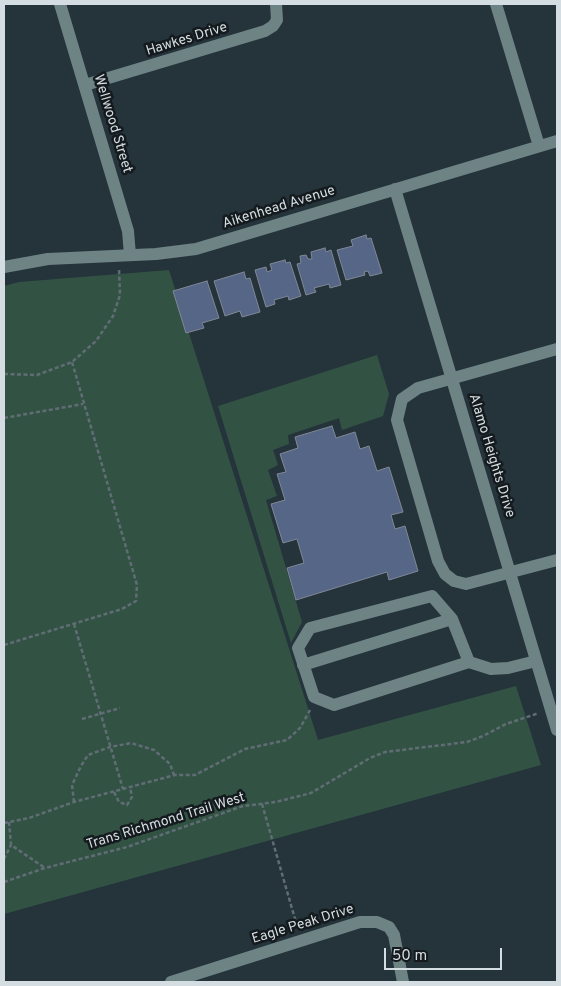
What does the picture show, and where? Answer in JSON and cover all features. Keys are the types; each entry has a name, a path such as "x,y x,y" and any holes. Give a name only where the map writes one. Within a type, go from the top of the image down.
{"street":[{"name":"Wellwood Street","path":"60,4 128,230 130,255"},
{"name":"Hawkes Drive","path":"85,85 265,30 273,26 277,20 276,4"},
{"path":"496,4 539,146"},
{"name":"Aikenhead Avenue","path":"4,267 48,259 130,255 196,249 557,141"},
{"name":"Alamo Heights Drive","path":"396,190 557,730"},
{"path":"557,349 418,388 408,394 399,407 397,420 438,561 445,574 454,582 466,584 510,574 557,560"},
{"path":"468,662 452,619 432,596 310,628 298,648 314,697 334,705 468,662 492,669 508,668 536,661"},
{"path":"303,664 452,619"},
{"name":"Eagle Peak Drive","path":"171,982 360,922 377,922 388,927 394,935 403,982"}],"path":[{"path":"4,374 37,375 72,362 96,341 113,316 120,295 119,268"},
{"path":"4,646 74,624 136,601 137,584 72,362"},
{"path":"4,418 83,404"},
{"path":"74,624 123,789"},
{"path":"4,823 55,810 74,802 130,787 175,776 195,776 245,750 287,740 300,728 317,698"},
{"path":"82,719 120,708"},
{"name":"Trans Richmond Trail West","path":"4,882 45,868 135,844 236,808 294,799 311,793 370,758 385,752 467,742 513,721 551,710"},
{"path":"74,802 72,785 80,766 88,755 110,747 131,743 154,750 170,764 175,776"},
{"path":"114,791 119,802 127,805 132,797 130,787"},
{"path":"262,804 298,926"},
{"path":"4,859 11,845 9,822"},
{"path":"11,845 45,868"}],"green space":[{"path":"169,270 318,740 516,686 541,765 4,914 4,286 19,282"},
{"path":"377,355 389,394 383,416 342,430 339,418 288,435 289,444 273,450 278,465 268,470 277,496 266,500 302,622 291,643 218,406"}],"building":[{"path":"366,235 367,239 371,238 382,273 370,276 368,271 364,272 365,275 346,280 337,250 353,246 351,240"},
{"path":"325,248 326,252 331,250 341,285 330,288 329,284 314,288 316,292 306,295 297,264 301,263 300,256 306,255 308,259 312,259 311,252"},
{"path":"285,260 286,263 290,262 301,296 289,300 288,296 274,300 275,304 266,307 255,270 266,267 267,272 272,270 270,264"},
{"path":"244,272 246,279 250,278 260,312 242,317 240,311 225,316 214,281"},
{"path":"207,281 219,318 202,323 204,328 186,333 173,291"},
{"path":"332,426 336,438 355,432 360,449 369,446 377,471 389,467 403,512 391,515 395,529 405,526 418,571 389,580 387,572 296,600 287,568 304,563 297,539 283,543 271,504 285,500 277,474 286,472 280,454 298,448 295,437"}]}
